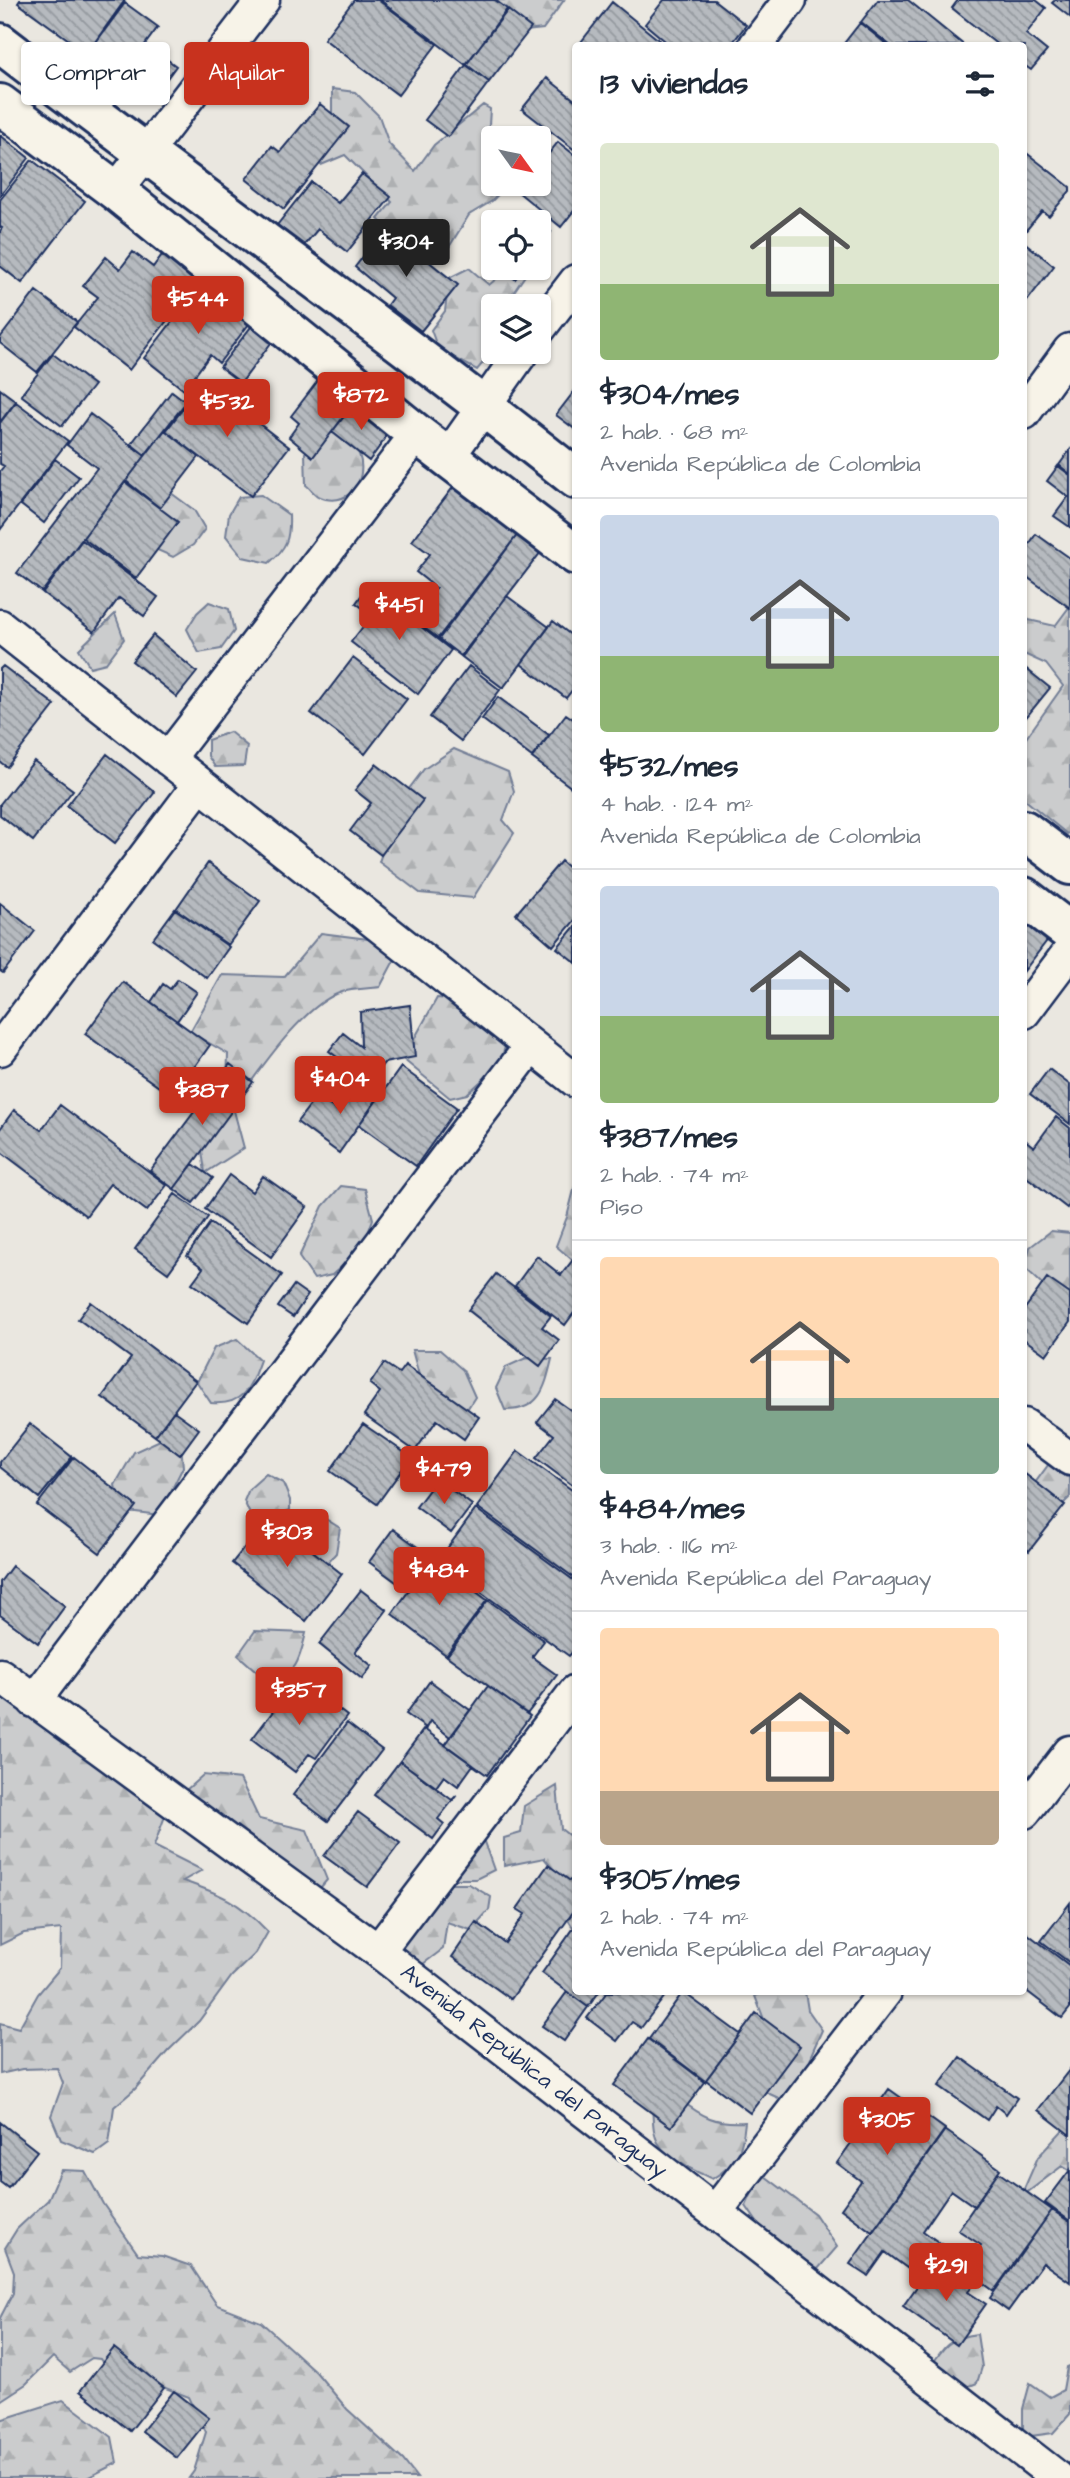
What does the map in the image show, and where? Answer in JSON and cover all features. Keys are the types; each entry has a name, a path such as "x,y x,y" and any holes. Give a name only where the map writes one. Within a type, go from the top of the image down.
{"street":[{"path":"116,191 263,0"},
{"path":"758,42 790,0"},
{"path":"0,43 144,154 484,405 572,476"},
{"path":"0,104 116,191 417,434 572,552"},
{"path":"551,313 572,286"},
{"path":"1027,409 1069,352"},
{"path":"448,457 513,364"},
{"path":"167,759 417,434"},
{"path":"0,626 572,1078"},
{"path":"0,1049 199,785"},
{"path":"1027,832 1070,865"},
{"path":"1027,899 1070,932"},
{"path":"1027,1008 1070,951"},
{"path":"34,1701 531,1046"},
{"path":"1027,1427 1070,1459"},
{"name":"Avenida República del Paraguay","path":"0,1675 378,1951 1058,2478"},
{"path":"378,1951 572,1696"},
{"path":"1027,1808 1070,1752"},
{"path":"716,2211 883,1995"},
{"path":"1065,2478 1070,2472"}],"green space":[{"path":"494,0 564,0 543,29 508,33"},
{"path":"332,89 355,92 379,116 389,144 415,171 434,145 483,105 490,109 489,126 481,126 481,196 497,196 469,215 441,260 415,259 378,219 392,202 345,155 321,165 313,159 332,120"},
{"path":"469,268 489,285 495,280 522,280 512,294 481,294 482,364 477,370 438,349 431,330 445,311 449,278"},
{"path":"338,430 359,454 361,474 353,491 338,499 328,499 316,495 306,485 305,453 322,437"},
{"path":"167,490 194,510 205,529 193,545 173,557 155,549 135,516 153,496"},
{"path":"261,495 289,515 286,542 269,563 243,557 226,536 229,514 239,497"},
{"path":"209,602 229,609 234,631 221,649 199,653 187,629 197,613"},
{"path":"1070,606 1070,833 1067,834 1027,801 1027,737 1063,686 1046,664 1027,655 1027,618 1055,626"},
{"path":"115,614 124,639 106,663 90,667 79,649"},
{"path":"230,732 247,746 244,766 215,767 208,756 208,740"},
{"path":"454,749 508,772 514,791 503,820 514,833 473,898 420,893 379,862 399,802 424,769"},
{"path":"321,933 376,940 396,957 380,987 342,992 312,1010 297,1025 233,1107 244,1148 205,1173 199,1128 227,1084 228,1054 190,1032 222,975 284,977"},
{"path":"437,998 471,1001 508,1038 499,1065 467,1094 450,1098 403,1059"},
{"path":"341,1186 365,1189 373,1219 363,1247 332,1275 314,1279 299,1257 323,1206"},
{"path":"572,1198 572,1260 556,1246"},
{"path":"1051,1231 1070,1233 1070,1296 1055,1296 1027,1270 1030,1247"},
{"path":"237,1339 260,1360 256,1370 249,1386 238,1398 211,1403 197,1382 214,1348"},
{"path":"412,1350 440,1350 463,1370 475,1397 466,1411 424,1393"},
{"path":"526,1358 552,1359 547,1379 533,1402 526,1407 505,1410 496,1388 506,1367"},
{"path":"160,1440 181,1443 183,1467 159,1515 120,1510 115,1485 134,1452"},
{"path":"1054,1457 1070,1469 1070,1497 1058,1509 1035,1483"},
{"path":"266,1474 283,1483 290,1500 290,1510 268,1519 252,1519 244,1501 249,1489"},
{"path":"321,1516 340,1528 336,1553 327,1563 280,1537 296,1518"},
{"path":"255,1631 306,1633 292,1670 271,1684 238,1655"},
{"path":"0,1690 118,1773 165,1816 154,1846 202,1870 183,1881 229,1900 268,1932 256,1953 232,1976 199,2021 135,2089 114,2107 109,2144 95,2154 61,2140 51,2116 63,2083 57,2068 22,2069 0,2074 0,2023 19,2028 38,1994 60,1968 61,1929 24,1933 0,1945"},
{"path":"203,1775 240,1779 259,1819 307,1830 327,1880 314,1895 185,1791"},
{"path":"557,1786 561,1829 572,1838 572,1926 559,1905 554,1870 544,1858 504,1866 504,1838 521,1833 524,1806"},
{"path":"483,1839 494,1870 476,1879 446,1879"},
{"path":"432,1884 469,1884 491,1897 489,1910 471,1930 447,1922 443,1949 419,1967 395,1944"},
{"path":"806,1995 808,2010 822,2030 811,2055 809,2077 783,2100 761,2090 765,2022 755,1996"},
{"path":"679,2099 710,2118 725,2122 745,2122 737,2156 728,2168 712,2179 676,2160 663,2150 657,2140 652,2104"},
{"path":"1070,2122 1070,2171 1062,2166 1020,2198 1038,2157"},
{"path":"61,2170 85,2171 103,2204 138,2254 162,2256 191,2266 217,2305 261,2322 316,2372 347,2409 403,2460 417,2478 189,2478 194,2471 206,2432 189,2397 150,2382 111,2374 100,2359 92,2358 70,2372 53,2357 26,2384 0,2401 0,2318 13,2293 14,2272 5,2248 17,2229 48,2200"},
{"path":"761,2173 815,2214 837,2247 818,2269 786,2265 746,2206"},
{"path":"977,2334 982,2367 977,2383 963,2387 950,2386 926,2374 951,2342"},
{"path":"1070,2366 1070,2414 1053,2433 1023,2437 1023,2409 1030,2383 1050,2397 1063,2390 1067,2367"},
{"path":"63,2400 112,2437 117,2463 87,2478 0,2478 0,2420"}],"building":[{"path":"20,0 125,0 95,42 72,42 18,3"},
{"path":"354,0 378,0 437,44 398,95 324,39"},
{"path":"380,0 495,0 507,9 466,65"},
{"path":"664,0 714,0 746,25 733,42 666,42 645,24"},
{"path":"878,0 908,0 960,42 886,42 861,22"},
{"path":"958,0 1036,0 1046,8 1026,34 1047,51 1031,70 1027,67 1027,42 994,42 952,8"},
{"path":"1055,0 1070,0 1070,17 1052,3"},
{"path":"612,2 661,42 581,42"},
{"path":"125,3 158,27 147,42 96,42"},
{"path":"508,10 531,28 489,82 466,64"},
{"path":"860,23 884,42 845,42"},
{"path":"170,62 176,66 170,74"},
{"path":"466,65 489,82 448,137 425,120"},
{"path":"547,78 572,98 572,148 551,132 551,126 544,126 522,109"},
{"path":"320,104 349,127 284,209 246,179 272,146 280,152"},
{"path":"0,135 29,158 0,196"},
{"path":"558,142 572,153 572,213 561,227 551,219 551,210 540,210 523,196 551,196 551,151"},
{"path":"1027,153 1070,187 1070,191 1049,216 1042,211 1027,229"},
{"path":"32,160 85,201 22,283 0,266 0,200"},
{"path":"362,174 391,197 347,252 318,229 300,250 274,229 311,182 338,203"},
{"path":"386,227 458,285 421,331 387,305 392,298 355,267"},
{"path":"1027,244 1054,266 1027,301"},
{"path":"133,252 153,267 164,252 199,279 129,370 74,327 98,297 83,286 106,257 120,269"},
{"path":"203,282 252,320 219,363 210,355 184,390 144,358"},
{"path":"36,291 77,322 37,372 0,343 0,338"},
{"path":"254,323 274,339 241,383 220,367"},
{"path":"53,354 94,385 62,426 21,395"},
{"path":"320,378 353,404 313,457 289,437 299,423 291,416"},
{"path":"204,381 289,447 251,496 166,431"},
{"path":"0,389 16,401 0,422"},
{"path":"172,391 186,402 145,455 131,444"},
{"path":"572,394 572,427 556,415"},
{"path":"16,402 68,441 0,530 0,471 4,466 0,464 0,423"},
{"path":"354,404 385,428 385,439 369,461 332,432"},
{"path":"90,414 145,456 42,592 17,573 97,468 67,445"},
{"path":"165,430 199,457 160,508 126,481"},
{"path":"1070,450 1070,474 1059,465"},
{"path":"55,459 79,477 44,523 21,505"},
{"path":"1058,466 1070,475 1070,527 1054,516 1068,497 1047,481"},
{"path":"458,481 521,530 438,638 412,619 436,588 416,572 430,554 412,541"},
{"path":"125,482 178,522 136,578 83,538"},
{"path":"521,530 544,548 461,656 439,639"},
{"path":"1036,534 1070,558 1070,608 1027,577 1027,548"},
{"path":"82,540 158,597 144,616 119,598 94,632 43,593"},
{"path":"368,586 451,650 418,694 351,642 372,615 356,603"},
{"path":"507,596 549,627 503,688 462,657"},
{"path":"553,621 572,636 572,690 566,698 521,664"},
{"path":"153,635 197,672 177,697 132,661"},
{"path":"353,658 407,699 365,754 311,713"},
{"path":"3,666 55,705 7,767 0,762 0,669"},
{"path":"469,666 500,690 461,741 430,717"},
{"path":"1027,669 1050,688 1027,716"},
{"path":"498,697 549,735 532,757 482,719"},
{"path":"566,714 572,718 572,788 532,758"},
{"path":"107,754 155,792 115,843 67,806"},
{"path":"34,761 73,790 33,841 0,815 0,804"},
{"path":"376,764 423,800 381,855 350,831 371,803 355,790"},
{"path":"561,861 570,869 572,866 572,924 553,946 516,914"},
{"path":"208,863 260,901 228,945 176,909"},
{"path":"0,903 35,931 3,973 0,971"},
{"path":"175,909 229,947 207,978 153,939"},
{"path":"1027,915 1052,934 1027,967"},
{"path":"572,930 572,960 557,948"},
{"path":"178,979 197,992 177,1021 151,1002 163,984 170,989"},
{"path":"123,982 210,1045 173,1097 85,1034"},
{"path":"410,1005 415,1057 384,1063 369,1081 329,1051 343,1033 361,1047 360,1012"},
{"path":"230,1064 253,1082 174,1189 150,1171"},
{"path":"401,1067 457,1108 416,1166 359,1125"},
{"path":"1049,1069 1070,1085 1070,1124 1030,1094"},
{"path":"363,1079 382,1092 339,1153 297,1122 317,1096 339,1112"},
{"path":"60,1105 167,1185 147,1211 110,1184 86,1216 0,1151 0,1129 14,1110 41,1130"},
{"path":"1056,1117 1070,1128 1070,1204 1067,1208 1027,1177 1027,1141 1034,1147"},
{"path":"193,1164 213,1178 193,1203 174,1189"},
{"path":"229,1175 252,1192 263,1176 307,1207 271,1257 205,1209"},
{"path":"175,1194 208,1217 168,1273 135,1249"},
{"path":"210,1223 282,1275 248,1323 192,1283 203,1268 187,1256"},
{"path":"537,1256 561,1275 572,1261 572,1315 565,1325 515,1286"},
{"path":"496,1274 551,1316 542,1327 559,1340 540,1366 468,1310"},
{"path":"1047,1278 1070,1294 1070,1322 1046,1355 1027,1341 1027,1306"},
{"path":"294,1285 308,1295 293,1317 278,1307"},
{"path":"91,1302 196,1381 155,1436 102,1397 131,1358 78,1319"},
{"path":"384,1363 399,1373 405,1365 479,1417 464,1439 437,1420 415,1451 364,1415 380,1392 370,1384"},
{"path":"555,1399 572,1411 572,1485 536,1458 554,1435 537,1422"},
{"path":"174,1411 199,1429 180,1455 155,1436"},
{"path":"30,1424 72,1457 39,1498 0,1467 0,1462"},
{"path":"363,1424 411,1457 377,1504 330,1471"},
{"path":"518,1451 572,1490 572,1576 477,1507"},
{"path":"74,1457 136,1506 100,1553 37,1505"},
{"path":"1027,1475 1065,1505 1029,1551 1027,1549"},
{"path":"437,1479 472,1505 451,1533 416,1507"},
{"path":"476,1509 572,1579 572,1653 569,1656 438,1561"},
{"path":"269,1517 342,1574 306,1621 232,1563"},
{"path":"393,1529 431,1557 407,1590 369,1562"},
{"path":"432,1559 487,1600 446,1655 392,1614"},
{"path":"12,1566 65,1606 38,1643 0,1615 0,1582"},
{"path":"361,1590 387,1610 355,1652 372,1666 362,1679 319,1644"},
{"path":"488,1600 544,1641 532,1657 557,1675 527,1714 447,1656"},
{"path":"430,1681 470,1710 450,1737 430,1721 426,1728 406,1714"},
{"path":"307,1685 347,1716 316,1758 309,1754 295,1772 252,1739 290,1689 299,1697"},
{"path":"488,1686 530,1716 487,1775 445,1745"},
{"path":"347,1723 382,1750 328,1821 293,1795"},
{"path":"424,1729 473,1765 458,1786 444,1776 436,1787 400,1761"},
{"path":"400,1761 452,1800 457,1795 438,1819 444,1824 433,1839 374,1795"},
{"path":"358,1812 400,1843 367,1887 324,1856"},
{"path":"548,1865 572,1882 572,1914 511,1999 452,1957 476,1922 505,1943 525,1914 517,1909"},
{"path":"1070,1903 1070,1963 1041,1941"},
{"path":"572,1931 572,1995 597,1995 588,2007 542,1973"},
{"path":"1027,1933 1070,1966 1070,2008 1062,2018 1027,1991"},
{"path":"567,1992 588,2007 564,2041 542,2026"},
{"path":"605,1995 666,1995 641,2028 632,2022 617,2041 587,2018"},
{"path":"681,1995 687,1995 740,2034 705,2081 649,2039"},
{"path":"756,2013 800,2046 750,2113 706,2080"},
{"path":"648,2039 705,2082 671,2127 614,2085"},
{"path":"960,2057 1017,2098 1006,2114 996,2106 987,2120 939,2086"},
{"path":"1070,2069 1070,2135 1038,2110"},
{"path":"889,2089 945,2129 872,2232 841,2209 861,2181 837,2163"},
{"path":"0,2122 37,2151 8,2188 0,2182"},
{"path":"945,2130 1000,2169 974,2206 951,2190 923,2231 945,2247 922,2279 885,2252 868,2276 850,2264"},
{"path":"1070,2170 1070,2221 1045,2203"},
{"path":"998,2172 1052,2210 994,2291 964,2269 981,2245 958,2230"},
{"path":"1052,2210 1070,2222 1070,2282 1043,2263 1008,2311 990,2298"},
{"path":"933,2264 956,2280 962,2271 976,2282 968,2292 986,2304 957,2345 903,2306"},
{"path":"114,2348 164,2388 130,2431 80,2391"},
{"path":"174,2391 209,2418 177,2458 142,2431"}]}
